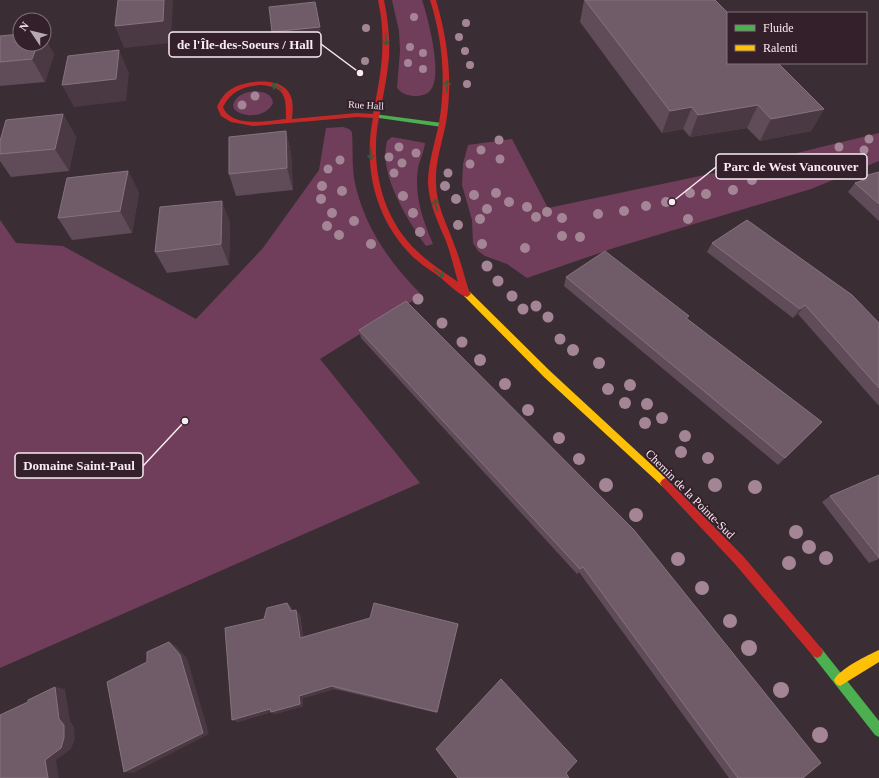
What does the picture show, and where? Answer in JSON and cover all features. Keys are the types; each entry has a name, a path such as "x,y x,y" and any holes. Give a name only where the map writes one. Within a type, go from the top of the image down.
{"street":[{"name":"Chemin de la Pointe-Sud","path":"381,0 386,39 386,60 382,88 375,116 372,171 383,205 399,233 414,253 465,292 547,373 687,505 780,605 879,731"},
{"path":"433,0 442,26 446,55 446,92 442,125 434,161 432,186 437,212 450,242 465,292"},
{"name":"Rue Hall","path":"289,120 288,97 285,91 270,84 260,82 239,86 227,92 220,103 219,109 223,116 230,121 241,124 253,124 346,115 375,116 442,125"},
{"path":"840,680 852,671 879,656"}],"shaded area":[{"path":"392,0 422,0 428,19 436,70 432,88 429,92 423,95 408,95 401,92 397,88 400,51 399,31"},
{"path":"255,91 264,93 271,97 273,103 270,108 261,114 255,115 243,114 234,109 234,102 239,96 244,93"},
{"path":"343,127 352,132 354,178 363,211 370,226 388,256 422,295 320,359 420,483 0,668 0,220 16,243 63,246 196,319 263,248 319,170 326,128"},
{"path":"879,133 879,161 811,189 614,248 527,278 507,264 485,256 478,251 473,243 472,220 462,185 463,164 468,145 512,139 548,208 719,172"},
{"path":"392,137 425,143 418,168 417,187 422,216 433,244 426,246 411,224 396,196 387,168 385,154 387,141"}],"building":[{"path":"118,0 164,0 163,21 115,26"},
{"path":"585,0 715,0 727,12 727,64 779,64 824,109 771,119 758,105 698,115 692,107 670,111"},
{"path":"315,2 320,27 272,32 269,7"},
{"path":"12,35 12,52 35,52 32,59 0,62 0,36"},
{"path":"119,50 116,79 62,85 68,56"},
{"path":"63,114 55,149 0,154 0,141 6,120"},
{"path":"286,131 287,168 229,174 229,137"},
{"path":"128,171 120,211 58,218 67,178"},
{"path":"879,172 879,204 855,183 867,179 864,176"},
{"path":"222,201 221,244 155,252 160,207"},
{"path":"747,220 852,295 879,323 879,388 805,305 800,309 712,243"},
{"path":"605,251 689,316 686,318 822,422 785,458 566,277"},
{"path":"406,301 634,530 821,763 803,778 738,778 583,567 580,569 359,330"},
{"path":"879,475 879,558 830,496"},
{"path":"287,603 291,611 296,610 300,638 370,618 374,603 458,624 437,712 332,686 299,696 300,704 271,712 270,709 232,720 225,628 264,619 267,608"},
{"path":"169,642 180,655 203,733 124,772 107,682 147,662 147,652"},
{"path":"501,679 577,761 566,773 569,778 458,778 436,749"},
{"path":"55,687 59,719 64,725 64,738 61,748 45,760 48,778 0,778 0,715"}],"traffic: fast":[{"path":"374,116 442,125"},
{"path":"817,652 879,731"}],"traffic: slow":[{"path":"467,294 547,374 665,483"},
{"path":"840,680 852,671 879,656"}],"traffic: jam":[{"path":"381,0 386,33 386,58 383,84 374,129 372,153 375,182 379,196 391,223 414,254 467,294"},
{"path":"433,0 438,15 444,46 446,62 446,94 442,125 435,155 432,185 436,207 452,249 465,292"},
{"path":"289,120 287,95 284,90 271,84 261,83 246,85 233,90 220,107 223,115 233,121 253,124 357,115 374,116"},
{"path":"665,483 739,560 817,652"}],"place":[{"name":"de l'Île-des-Soeurs / Hall","path":"360,73"},
{"name":"Parc de West Vancouver","path":"672,202"},
{"name":"Domaine Saint-Paul","path":"185,421"}]}
